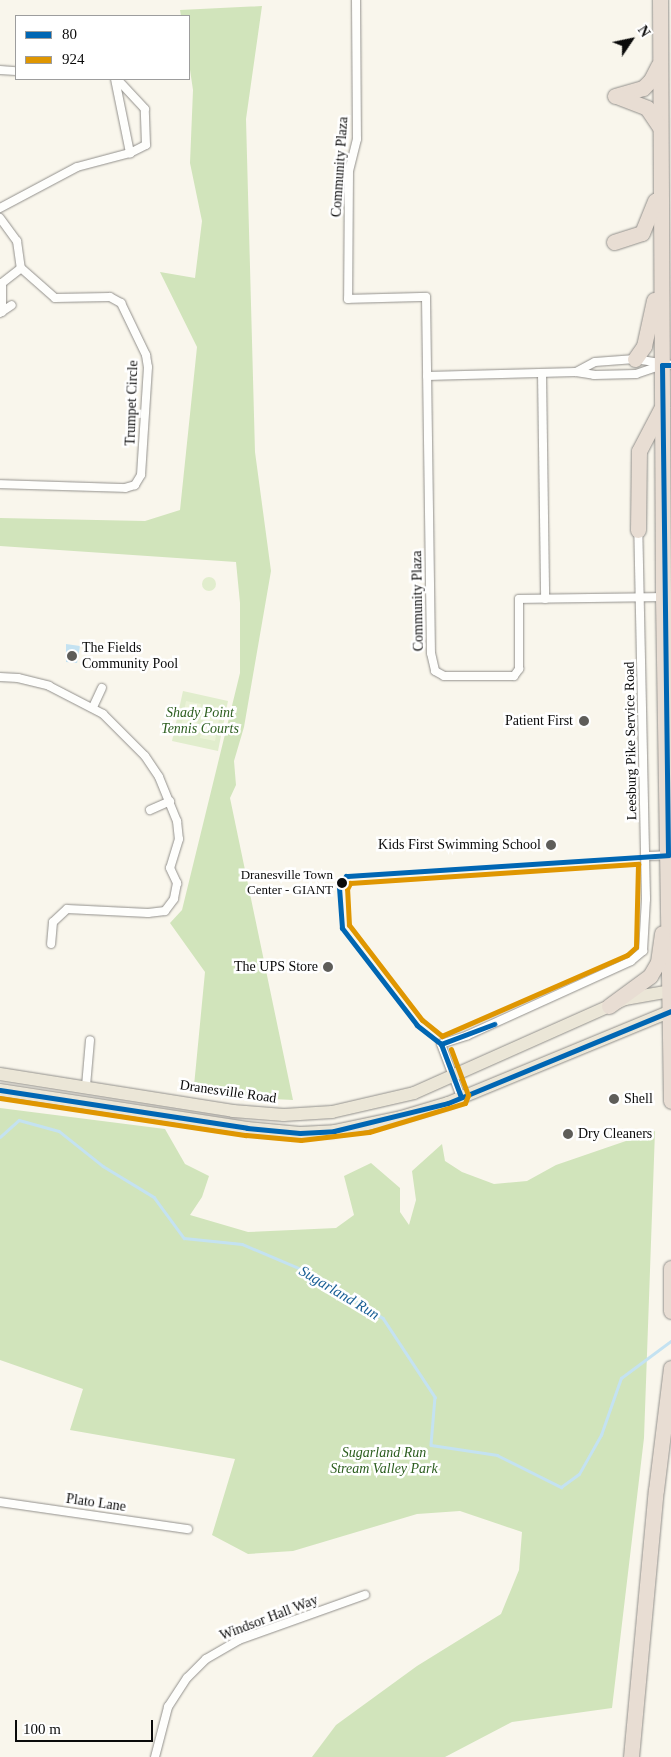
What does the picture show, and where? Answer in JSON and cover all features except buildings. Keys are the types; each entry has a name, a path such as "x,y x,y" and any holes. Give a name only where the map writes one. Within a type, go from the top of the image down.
{"highway":[{"path":"660,0 660,269 666,365 662,407 663,597 671,991 671,1101"},
{"path":"660,59 647,84 615,96 647,108 660,129"},
{"path":"614,242 634,237 645,230 660,182"},
{"path":"635,359 650,327 660,269"},
{"path":"638,530 639,451 662,407"},
{"path":"665,697 671,735"},
{"path":"609,1006 645,981 655,970 668,882"},
{"path":"671,1268 671,1312"},
{"path":"631,1757 656,1490 671,1368"}],"main road":[{"name":"Dranesville Road","path":"0,1074 86,1086 233,1111 307,1114 352,1109 396,1099 452,1077 609,1006 646,993 671,991"},
{"path":"0,1090 247,1128 300,1133 368,1125 461,1097 671,1011"}],"street":[{"name":"Community Plaza","path":"356,0 357,139 348,185 348,298 426,297 431,653 434,671 444,676 514,676 519,669 519,599 663,597"},
{"path":"0,70 15,71"},
{"path":"116,80 130,153"},
{"path":"0,208 77,167 130,153 146,145 147,114 141,102 117,80"},
{"path":"0,218 17,241 21,268 1,284 1,312"},
{"name":"Trumpet Circle","path":"0,484 125,488 138,482 141,476 148,362 122,306 110,297 55,298 21,268"},
{"path":"1,312 12,305"},
{"path":"576,372 595,362 635,359 666,365"},
{"path":"427,376 576,372 594,375 636,374 666,365"},
{"path":"542,374 545,599"},
{"name":"Leesburg Pike Service Road","path":"452,1077 441,1044 468,1035 631,961 642,951 646,938 641,597 638,530"},
{"path":"0,676 41,684 93,708 118,727 145,756 170,801 179,839 170,868 177,883 174,899 165,911 148,913 67,909 53,922 51,944"},
{"path":"93,708 102,688"},
{"path":"150,810 170,801"},
{"path":"645,856 668,855"},
{"path":"86,1086 90,1040"},
{"path":"452,1077 461,1097"},
{"name":"Plato Lane","path":"0,1502 188,1529"},
{"name":"Windsor Hall Way","path":"155,1757 168,1707 187,1678 206,1659 239,1640 365,1595"}],"green space":[{"path":"262,6 246,119 255,452 271,571 244,727 234,761 236,785 230,798 293,1100 236,1097 194,1086 205,972 170,923 182,910 240,673 240,603 236,562 0,546 0,518 145,521 180,510 197,347 160,272 195,278 202,221 190,163 193,90 190,70 190,15 181,15 180,10"},
{"path":"206,577 212,577 216,584 212,591 206,591 202,587 202,581"},
{"name":"Shady Point Tennis Courts","path":"183,691 228,701 218,751 172,741"},
{"path":"186,701 201,704 195,736 180,733"},
{"path":"206,706 221,709 215,741 200,738"},
{"name":"Sugarland Run Stream Valley Park","path":"0,1108 165,1129 185,1164 209,1176 202,1197 190,1215 248,1232 336,1228 354,1215 344,1176 371,1163 400,1188 400,1212 409,1225 416,1200 412,1171 442,1144 445,1161 462,1172 494,1184 527,1181 556,1165 655,1131 644,1438 612,1708 512,1722 445,1757 312,1757 336,1725 417,1666 501,1614 519,1570 522,1532 460,1511 417,1514 293,1551 248,1554 212,1535 235,1459 70,1430 83,1389 0,1360"}],"water":[{"name":"The Fields Community Pool","path":"66,644 80,646 77,663 66,662"}],"waterway":[{"name":"Sugarland Run","path":"0,1137 19,1120 59,1131 103,1166 154,1197 184,1238 242,1244 306,1271 383,1318 435,1397 431,1445 497,1455 561,1487 579,1474 601,1435 621,1378 671,1341"}],"transit line":[{"name":"80","path":"461,1097 441,1044 417,1025 342,928 339,887 346,876 668,855 662,365 671,365"},
{"name":"924","path":"638,864 636,947 627,955 442,1036 422,1020 349,925 347,889 350,883 638,864"},
{"name":"80","path":"0,1090 247,1128 300,1133 334,1131 448,1103 671,1011"},
{"name":"80","path":"441,1044 494,1024"},
{"name":"924","path":"0,1098 246,1135 301,1140 369,1132 465,1103 468,1095 451,1049"}],"place":[{"name":"The Fields Community Pool","path":"72,656"},
{"name":"Patient First","path":"584,721"},
{"name":"Kids First Swimming School","path":"551,845"},
{"name":"Dranesville Town Center - GIANT","path":"342,883"},
{"name":"The UPS Store","path":"328,967"},
{"name":"Shell","path":"614,1099"},
{"name":"Dry Cleaners","path":"568,1134"}]}
